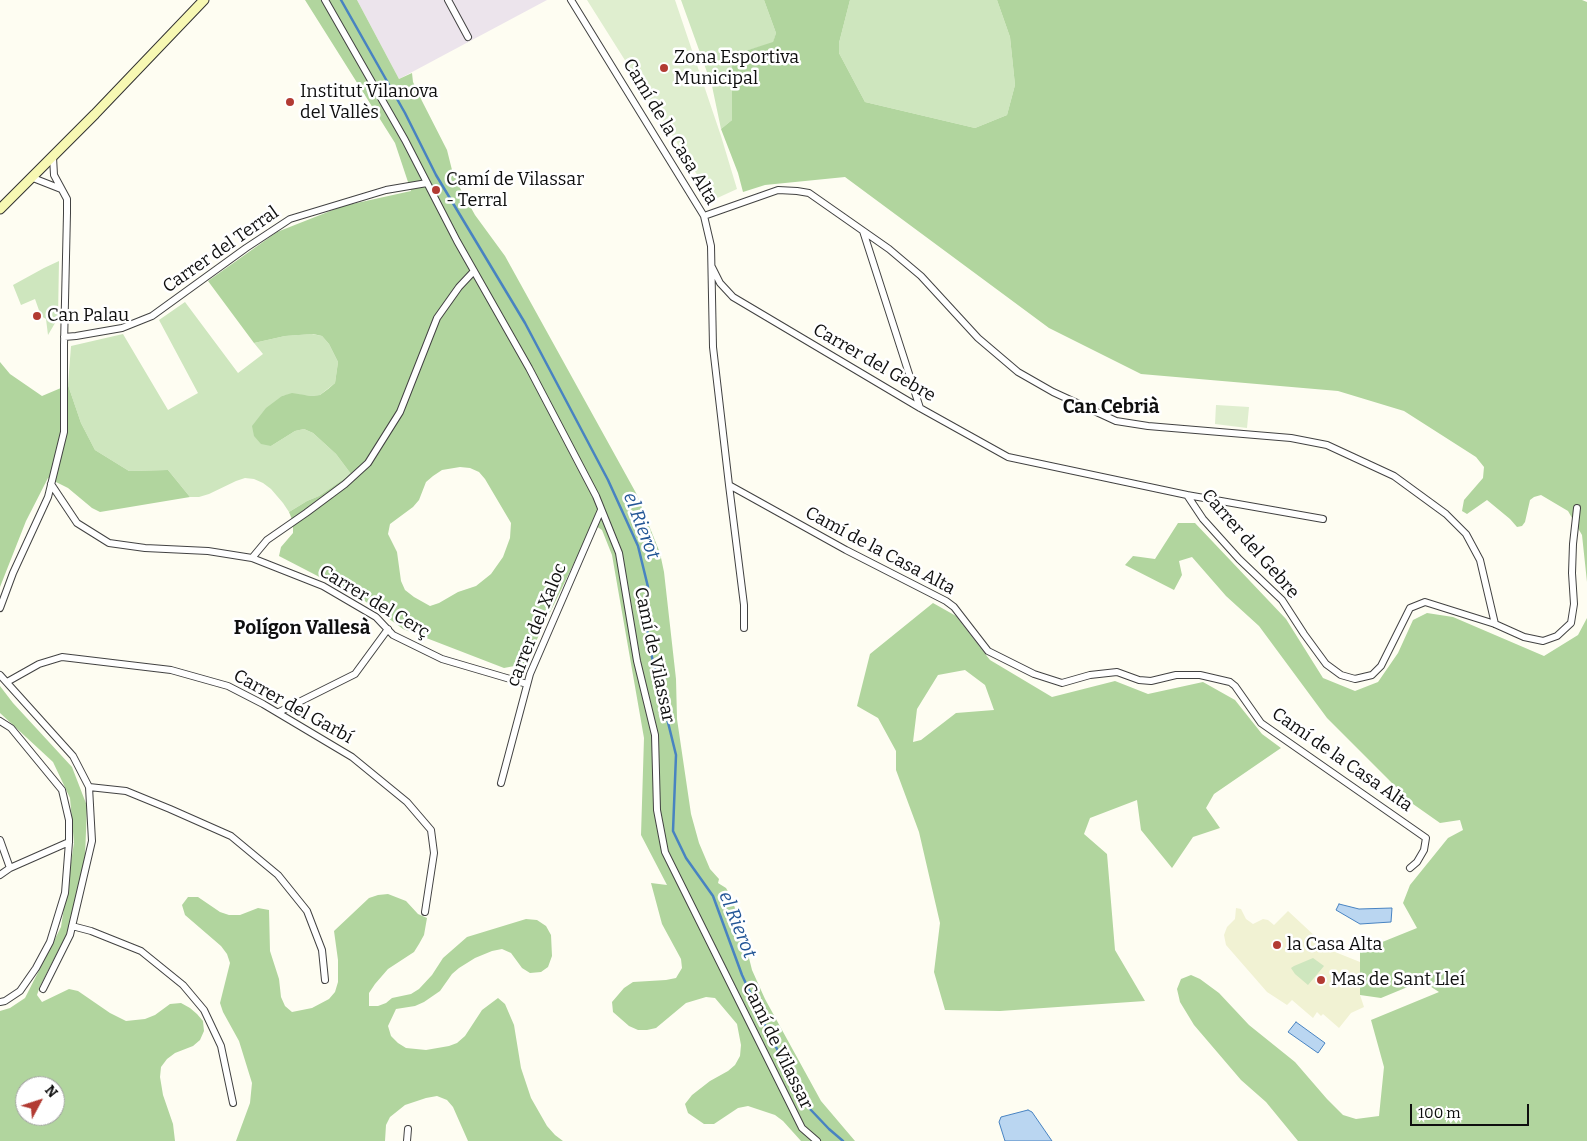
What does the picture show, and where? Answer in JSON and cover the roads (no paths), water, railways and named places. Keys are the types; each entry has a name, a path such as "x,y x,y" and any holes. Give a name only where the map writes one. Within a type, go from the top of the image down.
{"main road":[{"path":"0,208 33,178 204,0"}],"street":[{"name":"Camí de Vilassar","path":"325,0 405,140 596,496 619,553 637,661 655,735 657,810 666,852 802,1128 817,1141"},
{"path":"448,0 468,37"},
{"name":"Camí de la Casa Alta","path":"571,0 704,216 710,246 713,347 728,485 846,550 946,601 954,607 988,652 1034,674 1062,683 1090,675 1117,672 1139,680 1151,681 1176,675 1200,674 1221,678 1230,682 1235,686 1261,723 1426,838 1424,850 1417,862 1410,868"},
{"path":"0,608 13,573 48,497 64,432 64,336 68,213 67,200 54,175 53,157"},
{"path":"33,178 61,188"},
{"name":"Carrer del Terral","path":"64,336 76,336 122,328 152,316 246,248 290,219 386,190 427,183"},
{"path":"704,216 778,190 809,193 890,249 921,276 978,338 1018,372 1061,396 1116,421 1148,426 1291,438 1327,445 1394,476 1446,514 1466,534 1480,560 1495,624"},
{"path":"863,231 920,408"},
{"name":"Carrer del Gebre","path":"711,263 720,283 733,297 920,408 1008,457 1187,495 1323,519"},
{"path":"252,558 267,540 306,513 368,463 400,412 437,318 459,287 474,271"},
{"name":"Carrer del Cerç","path":"51,484 77,523 108,543 145,548 208,551 252,558 323,586 376,617 393,635 442,659 527,684"},
{"path":"728,485 744,605 744,628"},
{"name":"Carrer del Gebre","path":"1187,495 1203,519 1221,539 1282,600 1326,664 1341,675 1355,679 1372,675 1381,666 1410,608 1425,602 1495,624 1524,637 1543,641 1557,636 1571,623 1574,604 1572,573 1577,508"},
{"name":"carrer del Xaloc","path":"501,783 530,674 602,510"},
{"path":"278,712 355,674 388,629"},
{"name":"Carrer del Garbí","path":"7,682 39,664 62,657 171,670 228,686 278,712 352,757 407,802 431,830 434,853 425,912"},
{"path":"0,676 73,756 89,786 92,841 70,935 43,989"},
{"path":"0,721 11,728 62,790 69,820 65,893 50,942 36,968 20,991 5,1001 0,1002"},
{"path":"89,786 126,791 231,836 278,875 307,911 322,950 326,980"},
{"path":"0,840 10,868"},
{"path":"0,875 10,868 69,842"},
{"path":"72,926 91,931 141,951 184,985 204,1010 221,1046 233,1103"},
{"path":"407,1141 408,1128"}],"water":[{"path":"1339,904 1359,909 1392,908 1391,922 1360,924 1336,910"},
{"path":"1296,1022 1325,1043 1318,1053 1288,1032"},
{"path":"1028,1110 1032,1112 1052,1141 1005,1141 999,1122 1001,1117"}],"waterway":[{"name":"el Rierot","path":"341,0 405,113 436,175 525,323 608,480 638,546 648,587 644,612 651,653 676,755 673,831 686,858 713,896 742,975 771,1038 810,1109 843,1141"}],"place":[{"name":"Zona Esportiva Municipal","path":"664,68"},
{"name":"Institut Vilanova del Vallès","path":"290,102"},
{"name":"Camí de Vilassar - Terral","path":"436,190"},
{"name":"Can Palau","path":"37,316"},
{"name":"la Casa Alta","path":"1277,945"},
{"name":"Mas de Sant Lleí","path":"1321,980"}],"district":[{"name":"Can Cebrià","path":"1111,408"},
{"name":"Polígon Vallesà","path":"302,629"}]}
